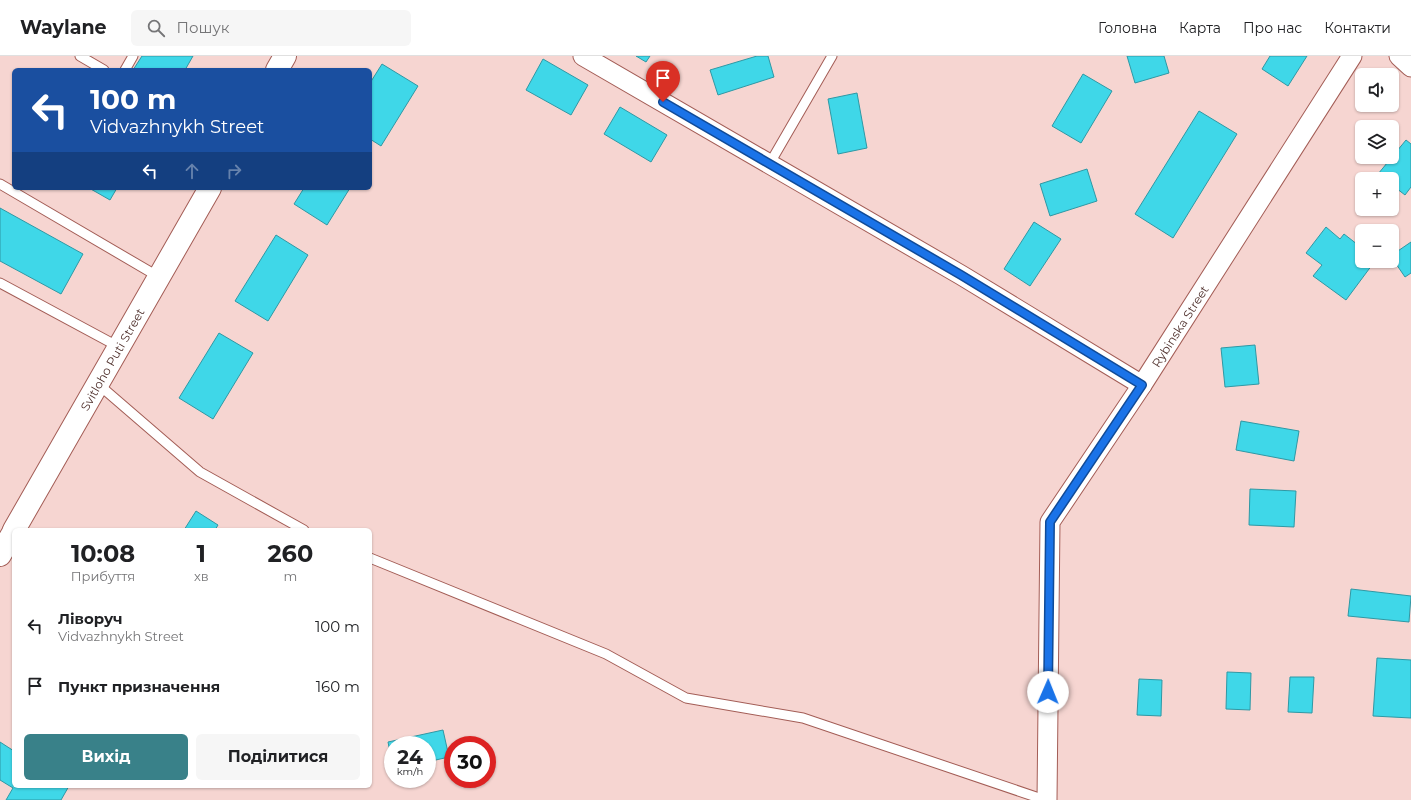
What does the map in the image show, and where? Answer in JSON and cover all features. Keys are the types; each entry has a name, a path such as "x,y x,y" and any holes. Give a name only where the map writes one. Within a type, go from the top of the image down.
{"main road":[{"path":"278,68 285,56"},
{"name":"Svitloho Puti Street","path":"15,528 209,190"},
{"name":"Svitloho Puti Street","path":"0,555 12,534"}],"street":[{"path":"583,56 961,275 1142,385"},
{"name":"Rybinska Street","path":"1046,800 1050,522 1142,385 1352,56"},
{"path":"1399,56 1411,67"}],"lane":[{"path":"80,56 101,68"},
{"path":"126,68 133,56"},
{"path":"770,163 832,56"},
{"path":"0,184 159,277"},
{"path":"0,283 119,347"},
{"path":"98,384 200,472 300,528"},
{"path":"372,559 606,654 686,698 803,718 1046,800"}],"building":[{"path":"142,56 193,56 186,68 134,68"},
{"path":"636,56 650,56 646,62"},
{"path":"757,56 768,56 774,77 718,95 710,70"},
{"path":"1127,56 1164,56 1169,73 1135,83"},
{"path":"1270,56 1307,56 1288,86 1262,69"},
{"path":"543,59 588,85 571,115 526,90"},
{"path":"382,64 418,86 381,146 372,140 372,80"},
{"path":"1083,74 1112,91 1081,143 1052,126"},
{"path":"857,93 867,148 838,154 828,99"},
{"path":"620,107 667,135 651,162 604,134"},
{"path":"1199,111 1237,134 1173,238 1135,214"},
{"path":"1406,140 1411,144 1411,187 1405,195 1399,190 1399,172 1380,172 1386,164 1399,164 1399,148"},
{"path":"1087,169 1097,201 1050,216 1040,184"},
{"path":"92,190 116,190 110,200"},
{"path":"303,190 349,190 327,225 294,204"},
{"path":"0,208 83,254 61,294 0,261"},
{"path":"1034,222 1061,239 1030,286 1004,269"},
{"path":"1326,227 1340,239 1344,234 1355,243 1355,268 1370,268 1346,300 1313,276 1322,265 1306,253"},
{"path":"276,235 308,255 268,321 235,301"},
{"path":"1411,242 1411,273 1405,277 1399,268 1399,250"},
{"path":"219,333 253,353 213,419 179,398"},
{"path":"1255,345 1259,384 1225,387 1221,348"},
{"path":"1241,421 1299,431 1294,461 1236,450"},
{"path":"1250,489 1296,491 1294,527 1249,525"},
{"path":"196,511 218,525 216,528 185,528"},
{"path":"1351,589 1411,596 1409,622 1348,616"},
{"path":"1377,658 1411,660 1411,718 1373,716"},
{"path":"1227,672 1251,673 1250,710 1226,709"},
{"path":"1290,677 1314,677 1312,713 1288,712"},
{"path":"1139,679 1162,680 1161,716 1137,715"},
{"path":"443,730 444,758 436,760 436,736 416,736"},
{"path":"0,742 12,750 12,787 0,780"},
{"path":"13,788 68,788 61,800 6,800"}],"route":[{"path":"663,102 961,275 1142,385 1050,522 1048,692"}]}
